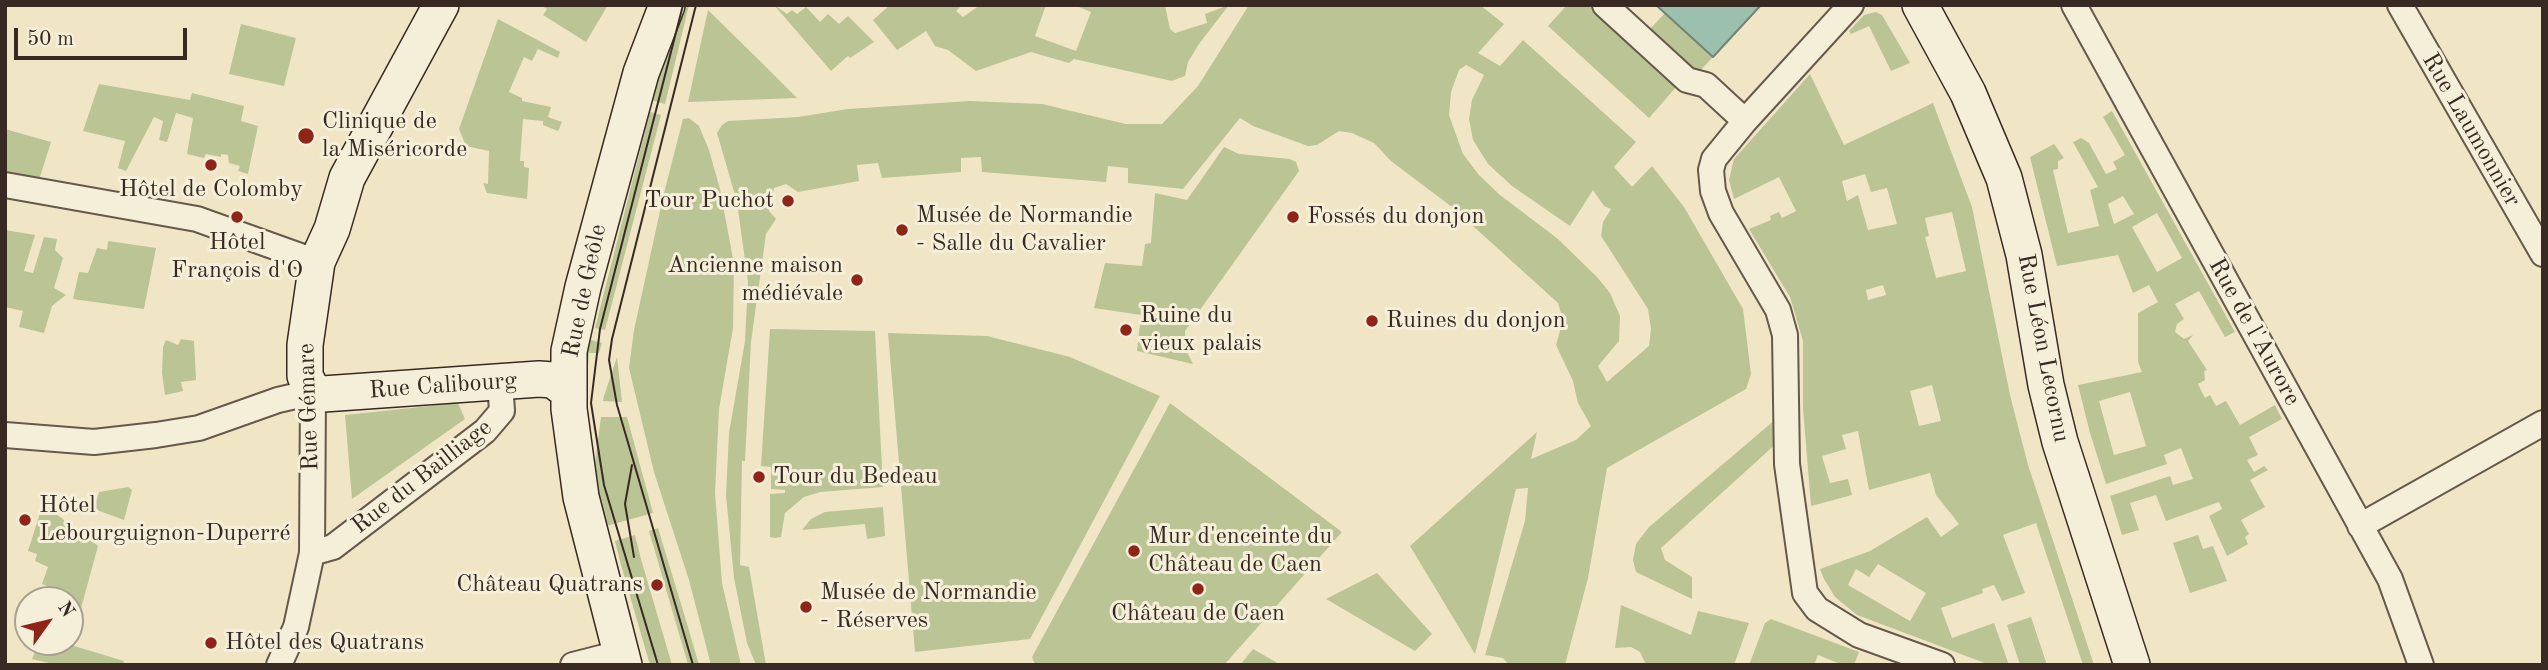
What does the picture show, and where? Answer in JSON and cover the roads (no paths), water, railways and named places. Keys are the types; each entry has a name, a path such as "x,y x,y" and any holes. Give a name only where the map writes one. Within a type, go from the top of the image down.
{"main road":[{"name":"Rue Gémare","path":"313,392 305,376 305,345 317,262 332,229 347,178 441,5"},
{"name":"Rue de Geôle","path":"622,659 554,386 569,351 632,102 667,5"},
{"name":"Rue Léon Lecornu","path":"1902,5 1938,39"},
{"name":"Rue Léon Lecornu","path":"1920,5 1968,93 2007,189 2024,255 2046,385 2060,442 2132,665"},
{"name":"Rue Calibourg","path":"313,392 337,394 500,382 554,386"}],"street":[{"path":"1605,5 1687,79 1706,85 1745,121"},
{"path":"1850,5 1714,159 1711,170 1713,191 1721,213 1778,310 1785,335 1787,464 1805,593 1817,609 1859,635 1942,665"},
{"name":"Rue de l'Aurore","path":"2074,5 2390,579 2421,665"},
{"name":"Rue Laumonnier","path":"2400,5 2543,254"},
{"path":"5,185 197,219 317,262"},
{"name":"Rue du Bailliage","path":"312,553 333,547 485,431 502,411 500,382"},
{"path":"5,435 94,442 156,435 199,428 278,400 313,392"},
{"name":"Rue Gémare","path":"279,665 296,627 312,553 313,392"},
{"path":"2360,526 2543,423"},
{"path":"573,665 622,659"}],"tram line":[{"path":"658,665 604,485 591,403 600,329 683,5"},
{"path":"693,665 617,405 609,360 696,5"},
{"path":"632,465 625,504 634,557"}],"place":[{"name":"Clinique de la Miséricorde","path":"306,136"},
{"name":"Hôtel de Colomby","path":"211,165"},
{"name":"Tour Puchot","path":"788,201"},
{"name":"Hôtel François d'O","path":"237,217"},
{"name":"Fossés du donjon","path":"1293,217"},
{"name":"Musée de Normandie - Salle du Cavalier","path":"902,230"},
{"name":"Ancienne maison médiévale","path":"857,280"},
{"name":"Ruines du donjon","path":"1372,321"},
{"name":"Ruine du vieux palais","path":"1126,330"},
{"name":"Tour du Bedeau","path":"759,477"},
{"name":"Hôtel Lebourguignon-Duperré","path":"25,520"},
{"name":"Mur d'enceinte du Château de Caen","path":"1134,551"},
{"name":"Château Quatrans","path":"657,585"},
{"name":"Château de Caen","path":"1198,589"},
{"name":"Musée de Normandie - Réserves","path":"806,607"},
{"name":"Hôtel des Quatrans","path":"211,643"}]}
